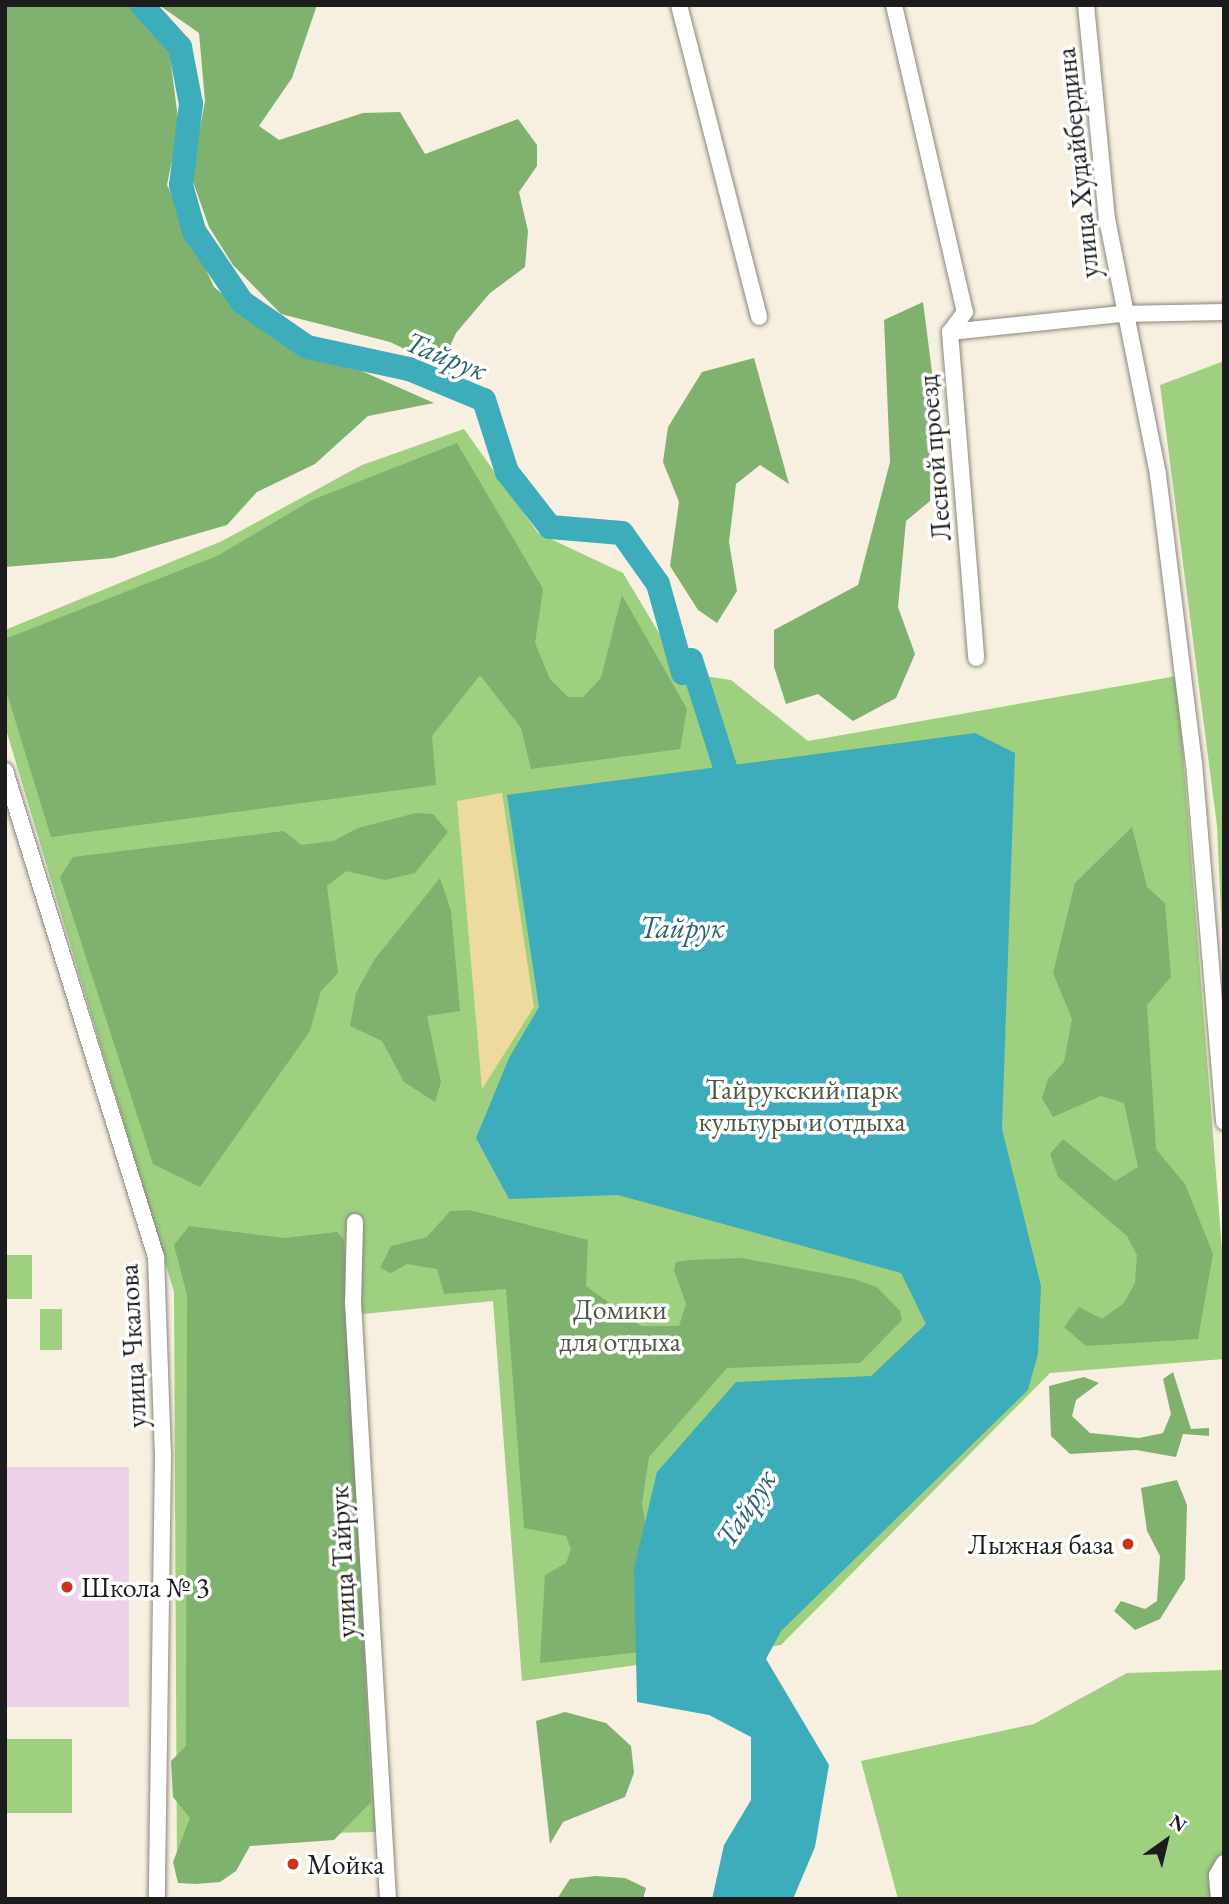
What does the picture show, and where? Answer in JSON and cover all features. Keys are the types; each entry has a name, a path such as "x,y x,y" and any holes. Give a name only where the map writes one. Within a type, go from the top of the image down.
{"street":[{"path":"679,5 759,317"},
{"name":"Лесной проезд","path":"894,5 965,312 950,332 976,658"},
{"name":"улица Худайбердина","path":"1086,5 1121,314 1158,475 1194,763 1224,1122"},
{"path":"950,332 1121,314 1224,312"},
{"name":"улица Чкалова","path":"5,771 156,1257 163,1453 157,1899"},
{"name":"улица Тайрук","path":"355,1222 353,1303 388,1899"},
{"path":"1219,1899 1217,1875 1224,1863"}],"shaded area":[{"name":"Школа № 3","path":"5,1467 129,1467 129,1707 5,1707"}],"green space":[{"path":"5,5 137,5 141,19 168,41 179,126 167,185 214,287 262,327 434,403 368,416 315,464 257,492 227,525 113,558 5,567"},
{"path":"159,5 317,5 292,78 259,126 279,140 363,113 400,112 425,154 518,119 537,145 537,166 519,192 528,231 525,267 490,293 456,333 441,366 390,342 281,314 233,265 209,227 191,176 205,101 199,33"},
{"path":"923,302 932,372 930,501 906,521 898,607 915,654 896,698 853,721 818,694 786,704 774,667 774,630 858,585 890,462 884,320"},
{"path":"754,358 789,484 760,465 736,484 729,542 737,591 717,623 698,610 670,566 679,502 663,462 668,427 702,372"},
{"path":"1224,361 1224,977 1217,826 1160,385"},
{"name":"Тайрукский парк культуры и отдыха","path":"464,429 538,533 623,573 683,673 731,680 808,741 1177,676 1224,1275 1224,1359 1050,1373 781,1645 522,1681 493,1301 353,1315 377,1832 229,1835 177,1875 174,1292 5,726 5,630 222,541 362,465"},
{"path":"457,443 543,589 535,643 550,679 568,697 583,697 601,678 622,595 687,709 680,749 531,769 521,728 480,675 432,736 436,785 51,837 5,687 5,639 217,556 312,500"},
{"path":"416,813 433,814 448,832 415,873 385,880 346,871 327,886 338,973 321,991 310,1031 200,1187 153,1164 60,877 73,857 284,831 301,845 333,841 358,828"},
{"path":"1132,827 1147,887 1165,903 1171,977 1147,1005 1156,1149 1185,1184 1213,1254 1198,1339 1086,1346 1064,1327 1079,1307 1102,1319 1124,1303 1135,1283 1137,1255 1127,1236 1058,1177 1050,1154 1063,1139 1115,1181 1138,1167 1124,1103 1101,1096 1053,1117 1042,1098 1048,1079 1064,1062 1072,1019 1053,973 1075,883"},
{"path":"440,878 451,911 460,1011 427,1016 441,1082 435,1102 404,1082 382,1041 350,1026 356,993 374,960"},
{"name":"Домики для отдыха","path":"469,1210 588,1240 586,1286 641,1326 679,1326 686,1304 674,1270 676,1262 689,1260 742,1258 854,1279 877,1287 900,1311 902,1320 860,1363 727,1368 649,1457 642,1503 656,1592 641,1652 540,1663 545,1575 566,1563 571,1549 566,1536 524,1528 506,1289 444,1294 437,1269 407,1264 391,1273 380,1268 391,1246 427,1237 450,1211"},
{"path":"189,1226 285,1238 337,1232 344,1240 371,1802 334,1840 250,1846 236,1871 220,1882 196,1884 178,1883 173,1862 190,1818 173,1797 171,1761 186,1746 187,1295 174,1245"},
{"path":"5,1255 32,1255 32,1299 5,1299"},
{"path":"40,1309 62,1309 62,1350 40,1350"},
{"path":"1173,1372 1191,1429 1209,1428 1209,1436 1183,1434 1176,1457 1136,1450 1070,1454 1051,1436 1049,1386 1084,1377 1099,1383 1076,1400 1072,1416 1090,1433 1139,1438 1163,1433 1171,1414 1163,1379"},
{"path":"1177,1480 1187,1505 1185,1579 1160,1619 1135,1630 1114,1611 1121,1601 1145,1609 1157,1601 1160,1556 1147,1531 1141,1488"},
{"path":"1224,1670 1224,1899 898,1899 861,1761 1034,1724 1127,1673"},
{"path":"565,1712 606,1723 631,1746 634,1773 625,1797 563,1822 550,1844 536,1721"},
{"path":"5,1739 72,1739 72,1813 5,1813"},
{"path":"596,1876 625,1878 646,1888 643,1899 557,1899 570,1879"}],"sand":[{"path":"502,793 534,1007 482,1089 457,801"}],"water":[{"name":"Тайрук","path":"975,733 1015,753 1002,1129 1041,1286 1038,1354 1028,1390 781,1631 766,1659 829,1765 815,1847 793,1899 712,1899 724,1845 751,1800 751,1737 709,1715 637,1702 634,1569 657,1472 736,1382 871,1376 926,1324 901,1273 618,1195 509,1199 476,1138 509,1058 539,1007 507,795"}],"waterway":[{"name":"Тайрук","path":"142,5 180,47 191,104 181,185 194,231 242,302 307,347 409,369 484,400 507,472 550,527 622,533 658,584 683,673 691,660 735,799"}],"place":[{"name":"Лыжная база","path":"1128,1544"},
{"name":"Школа № 3","path":"67,1587"},
{"name":"Мойка","path":"293,1864"}]}
